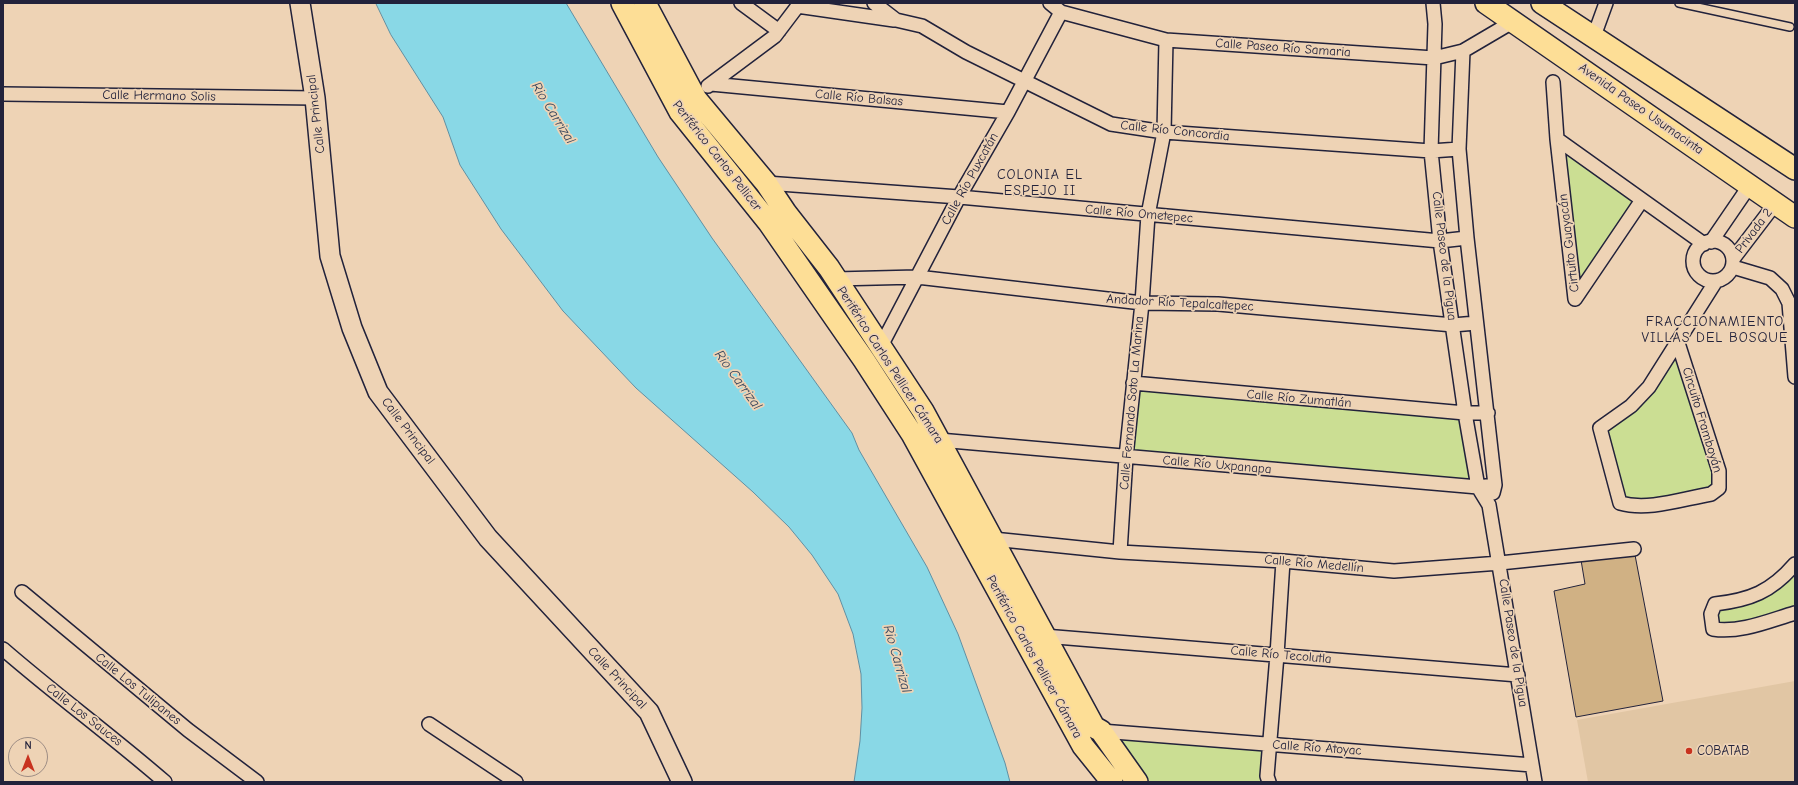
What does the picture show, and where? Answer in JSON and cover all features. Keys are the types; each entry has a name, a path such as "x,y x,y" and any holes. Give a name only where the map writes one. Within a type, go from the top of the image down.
{"main road":[{"name":"Calle Principal","path":"300,3 315,98 330,256 352,328 378,392 488,538 650,712 682,782"},
{"name":"Periférico Carlos Pellicer","path":"622,3 680,112 769,223"},
{"name":"Periférico Carlos Pellicer Cámara","path":"645,3 696,98 766,183 786,213 829,268 923,411 1094,727 1101,731 1137,782"},
{"name":"Avenida Paseo Usumacinta","path":"1486,3 1795,217"},
{"path":"1542,3 1795,169"},
{"name":"Periférico Carlos Pellicer Cámara","path":"769,223 864,360 912,434 1083,746 1112,782"}],"street":[{"path":"741,3 779,31"},
{"name":"Calle Río Concordia","path":"874,3 896,20 922,26 966,52 1111,124 1164,132 1431,151 1459,149"},
{"name":"Calle Paseo Río Samaria","path":"1050,3 1062,12 1166,40 1434,58 1463,51 1514,21"},
{"name":"Calle Paseo de la Pigua","path":"1433,3 1435,24 1431,151 1440,241 1465,413 1478,486 1489,505 1500,563 1535,782"},
{"path":"1594,36 1606,3"},
{"path":"696,98 711,84 776,36 799,4 896,20"},
{"name":"Calle Río Puxcatán","path":"880,346 959,197 1008,112 1062,12"},
{"name":"Calle Fernando Soto La Marina","path":"1120,552 1126,457 1142,303 1148,215 1164,132 1166,40"},
{"name":"Calle Paseo de la Pigua","path":"1463,51 1459,149 1476,323 1488,413 1495,485 1489,505"},
{"name":"Cirtuito Guayacán","path":"1553,82 1556,139 1575,299 1642,200"},
{"name":"Calle Río Balsas","path":"711,84 1008,112"},
{"name":"Calle Hermano Solis","path":"3,94 315,98"},
{"path":"1556,139 1642,200 1707,243 1719,242 1726,246 1731,252 1733,263 1729,274 1723,279 1708,281 1701,277 1696,271 1694,256 1698,249 1707,243 1750,185"},
{"name":"Calle Río Ometepec","path":"766,183 959,197 1440,241 1467,238"},
{"name":"Privada 2","path":"1733,263 1775,204"},
{"path":"1733,263 1770,278 1782,289 1789,302 1795,377"},
{"name":"Andador Río Tepalcaltepec","path":"835,279 917,277 1142,303 1218,304 1453,325 1476,323"},
{"name":"Circuito Framboyán","path":"1678,343 1719,471 1719,488 1710,494 1650,505 1632,506 1620,503 1600,428 1631,406 1645,392 1678,343 1716,281"},
{"name":"Calle Río Zumatlán","path":"1133,383 1465,413 1488,413"},
{"name":"Calle Río Uxpanapa","path":"940,440 1478,486 1495,485"},
{"name":"Calle Río Medellín","path":"993,539 1120,552 1283,561 1394,571 1500,563 1634,549"},
{"path":"1269,782 1267,776 1269,744 1283,561"},
{"path":"1795,564 1781,580 1752,597 1715,604 1710,614 1712,629 1727,631 1746,628 1795,613"},
{"name":"Calle Los Tulipanes","path":"22,592 188,730 257,782"},
{"name":"Calle Río Tecolutla","path":"1044,636 1518,674"},
{"name":"Calle Los Sauces","path":"3,649 38,679 119,742 165,782"},
{"path":"429,724 516,782"},
{"name":"Calle Río Atoyac","path":"1101,731 1532,765"}],"lane":[{"path":"1679,3 1790,27"}],"shaded area":[{"name":"COBATAB","path":"1795,681 1795,782 1588,782 1577,720"}],"green space":[{"path":"1557,139 1642,200 1575,299"},
{"path":"1678,343 1719,471 1711,494 1620,503 1600,428 1631,406"},
{"path":"1133,383 1465,413 1478,487 1126,457"},
{"path":"1795,564 1795,613 1713,629 1715,604 1734,602"},
{"path":"1101,731 1269,744 1269,782 1137,782"}],"water":[{"name":"Rio Carrizal","path":"376,3 566,3 658,157 712,238 852,433 859,450 927,567 958,634 1005,763 1010,782 854,782 860,741 862,708 861,674 853,634 838,594 812,555 789,527 753,492 636,388 563,311 501,229 460,165 443,117 391,35"}],"building":[{"path":"1635,555 1663,701 1576,717 1554,591 1585,584 1581,560"}],"place":[{"name":"COBATAB","path":"1689,751"}],"district":[{"name":"COLONIA EL ESPEJO II","path":"1040,184"},
{"name":"FRACCIONAMIENTO VILLAS DEL BOSQUE","path":"1715,330"}]}
